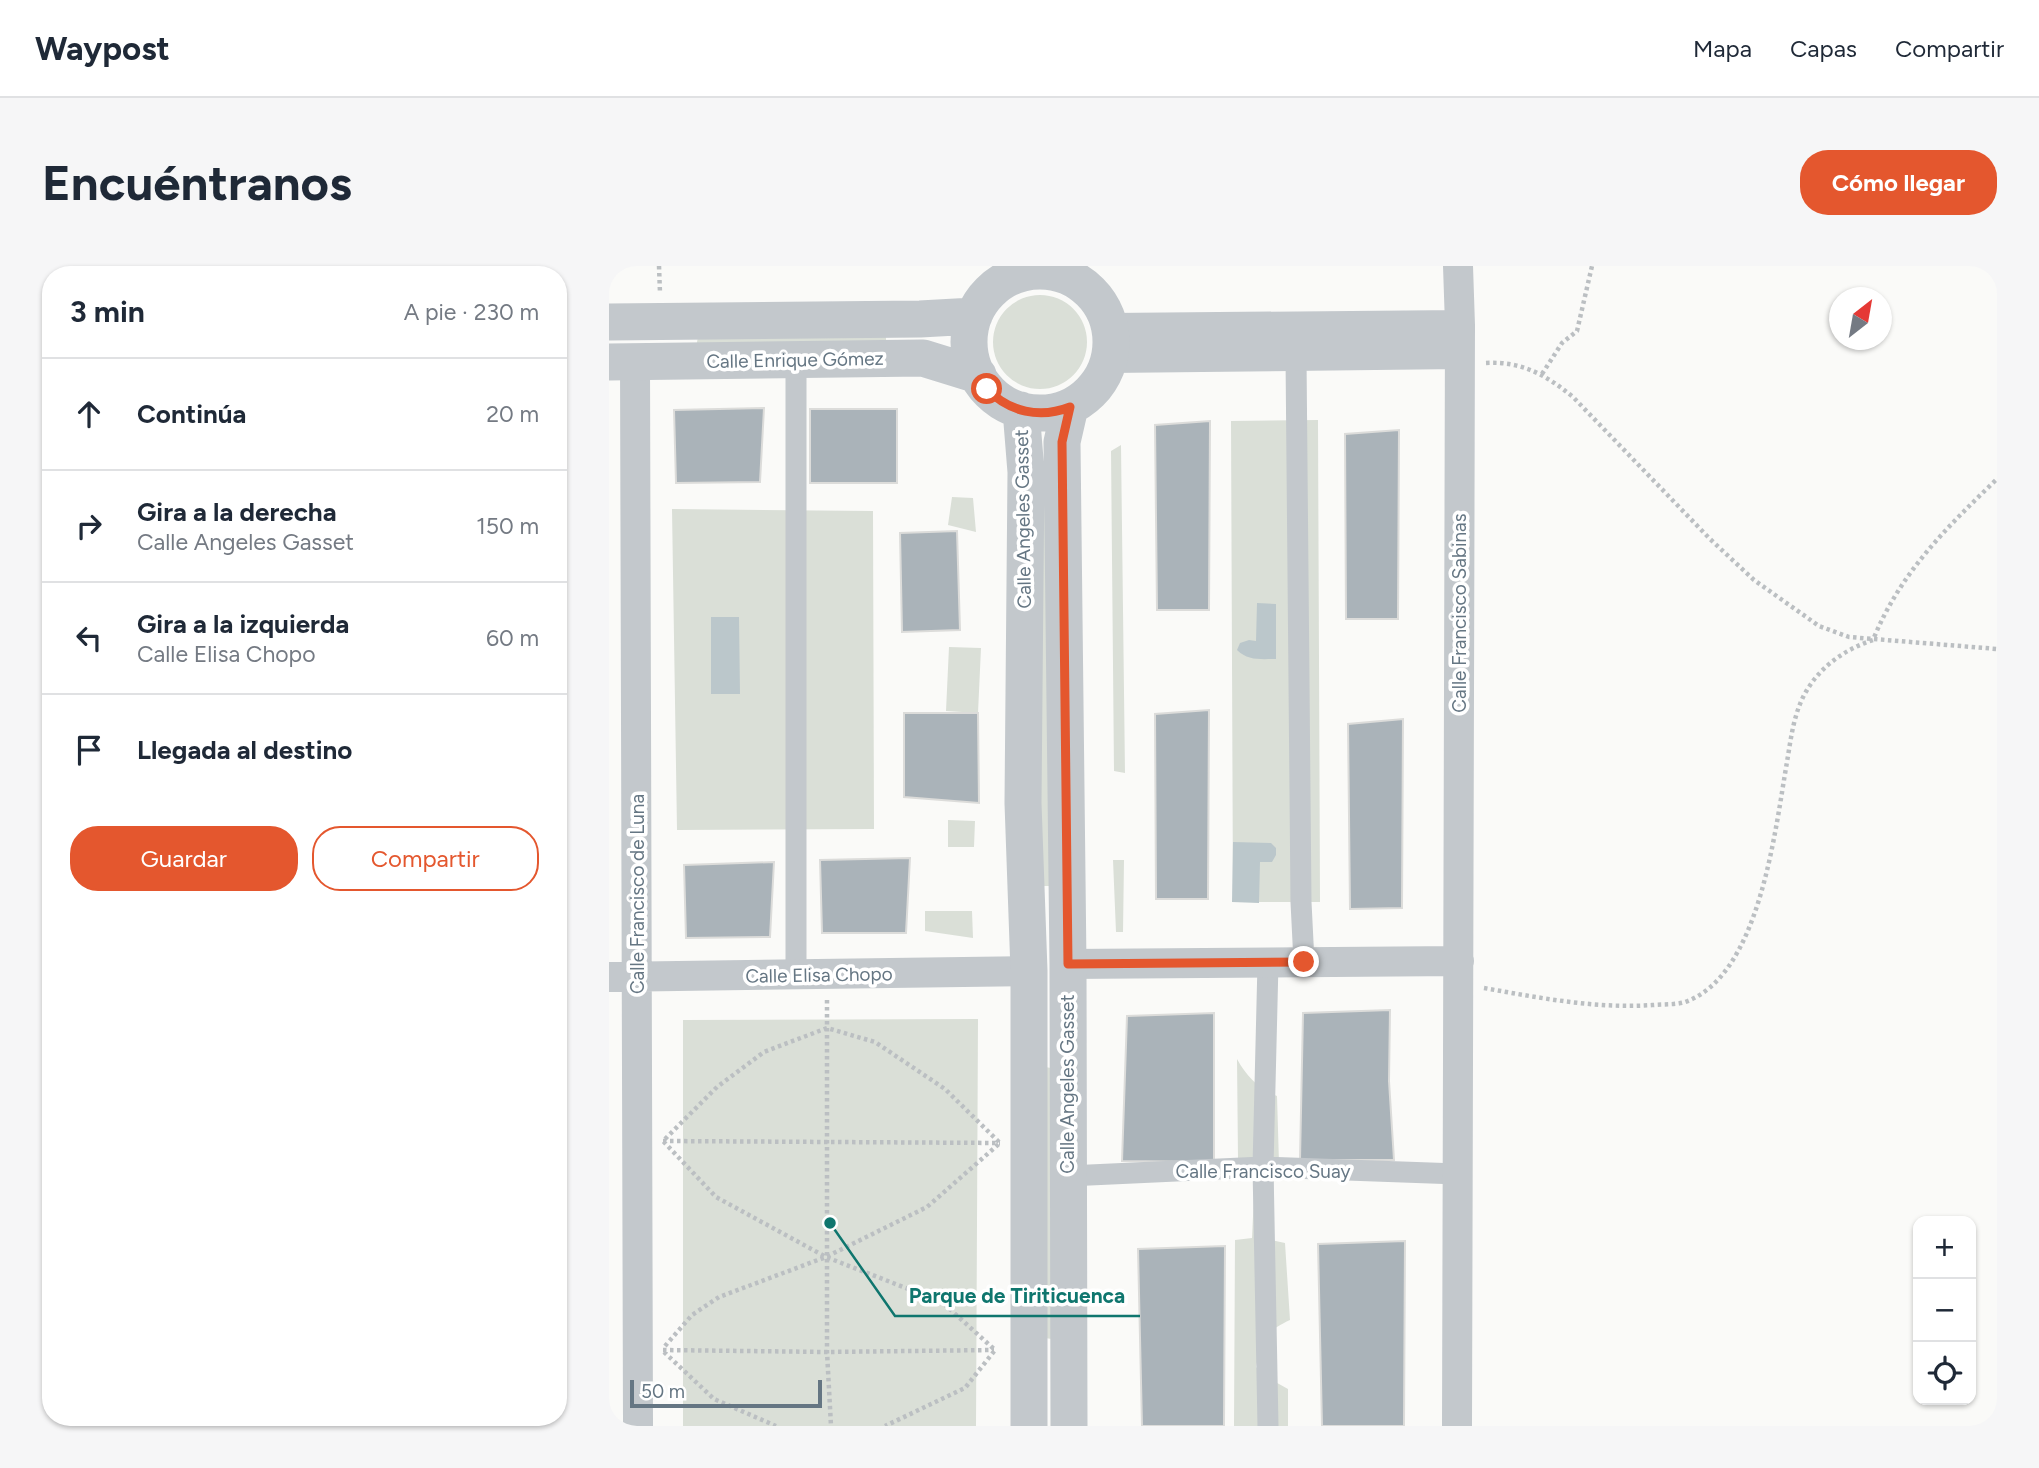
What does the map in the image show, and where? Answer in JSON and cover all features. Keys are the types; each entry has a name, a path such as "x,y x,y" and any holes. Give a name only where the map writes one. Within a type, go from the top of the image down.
{"street":[{"name":"Calle Francisco Sabinas","path":"1458,266 1459,972"},
{"path":"1045,272 1080,276 1100,304 1109,343 1104,373 1096,387 1070,407 1042,413 1021,410 1006,404 992,394 978,375 970,351 974,316 984,299 1008,273 1045,272"},
{"name":"Calle Enrique Gómez","path":"609,322 920,320 974,316"},
{"path":"1109,343 1460,325"},
{"path":"1109,343 1296,356 1459,360"},
{"path":"1296,356 1301,902 1304,962"},
{"name":"Calle Enrique Gómez","path":"622,362 923,358 978,375"},
{"path":"796,360 796,975"},
{"name":"Calle Francisco de Luna","path":"622,362 623,977 650,1141 638,1426"},
{"name":"Calle Angeles Gasset","path":"1069,1426 1068,964 1062,442 1070,407"},
{"name":"Calle Angeles Gasset","path":"1021,410 1026,472 1023,803 1029,971 1014,1143 1012,1350 1029,1426"},
{"path":"1268,962 1263,1167 1268,1426"},
{"path":"1068,964 1304,962 1459,972 1457,1426"},
{"name":"Calle Elisa Chopo","path":"623,977 1029,971"},
{"name":"Calle Francisco Suay","path":"1067,1176 1263,1167 1458,1174"}],"path":[{"path":"1542,374 1562,342 1577,331 1592,266"},
{"path":"1459,360 1510,363 1542,374 1573,397 1659,489 1754,580 1819,626 1834,633 1873,640 1997,649"},
{"path":"1459,972 1604,1006 1682,1003 1704,994 1742,945 1759,904 1793,732 1807,690 1842,653 1873,640 1884,614 1940,534 1997,480"},
{"path":"829,974 827,1352 831,1426"},
{"path":"650,1141 764,1052 827,1028 875,1042 945,1088 1014,1143"},
{"path":"650,1141 1014,1143"},
{"path":"650,1141 716,1197 827,1257 943,1302 1012,1350"},
{"path":"662,1350 692,1315 719,1297 827,1257 927,1208 1014,1143"},
{"path":"662,1350 1012,1350"},
{"path":"662,1350 714,1399 776,1426"},
{"path":"885,1426 965,1388 1012,1350"}],"shaded area":[{"path":"1040,295 1058,298 1074,308 1084,324 1087,342 1084,360 1074,376 1058,386 1040,389 1022,386 1006,376 996,360 993,342 996,324 1006,308 1022,298"},
{"path":"698,337 886,337 886,349 695,352"},
{"path":"1318,420 1320,902 1233,902 1231,421"},
{"path":"1121,445 1125,773 1114,771 1111,451"},
{"path":"952,497 973,498 976,532 948,525"},
{"path":"1039,504 1053,505 1050,886 1039,886"},
{"path":"672,509 873,511 874,829 677,830"},
{"path":"1257,603 1276,604 1276,659 1250,658 1237,650 1240,643 1256,641"},
{"path":"711,617 739,617 740,694 711,694"},
{"path":"949,647 981,648 978,713 946,711"},
{"path":"948,820 975,821 974,847 948,847"},
{"path":"1233,842 1271,843 1276,848 1272,862 1260,862 1259,903 1232,902"},
{"path":"1113,860 1124,860 1123,932 1116,932"},
{"path":"925,911 972,911 973,938 925,931"},
{"path":"978,1019 976,1426 683,1426 683,1020"},
{"path":"1237,1059 1254,1082 1277,1096 1279,1163 1238,1159"},
{"path":"1039,1066 1051,1068 1052,1339 1037,1337"},
{"path":"1274,1172 1271,1240 1285,1243 1290,1320 1265,1338 1256,1367 1263,1375 1288,1389 1288,1426 1234,1426 1235,1240 1252,1238 1255,1173"}],"building":[{"path":"764,408 760,482 676,483 674,410"},
{"path":"810,409 897,409 897,483 810,483"},
{"path":"1210,421 1209,610 1157,610 1155,425"},
{"path":"1399,430 1398,619 1346,619 1345,434"},
{"path":"957,531 960,630 902,632 900,533"},
{"path":"1209,710 1208,899 1156,899 1155,714"},
{"path":"904,713 978,713 979,803 904,797"},
{"path":"1403,719 1402,908 1350,909 1348,724"},
{"path":"910,858 906,933 822,933 820,860"},
{"path":"774,862 770,937 686,938 684,865"},
{"path":"1390,1010 1389,1081 1394,1160 1300,1160 1303,1013"},
{"path":"1214,1013 1214,1162 1122,1161 1127,1016"},
{"path":"1405,1241 1404,1426 1322,1426 1318,1244"},
{"path":"1225,1246 1224,1426 1142,1426 1138,1249"}],"place":[{"name":"Parque de Tiriticuenca","path":"830,1223"}],"route":[{"path":"987,389 1006,404 1028,412 1049,412 1070,407 1062,442 1068,964 1304,962"}]}
